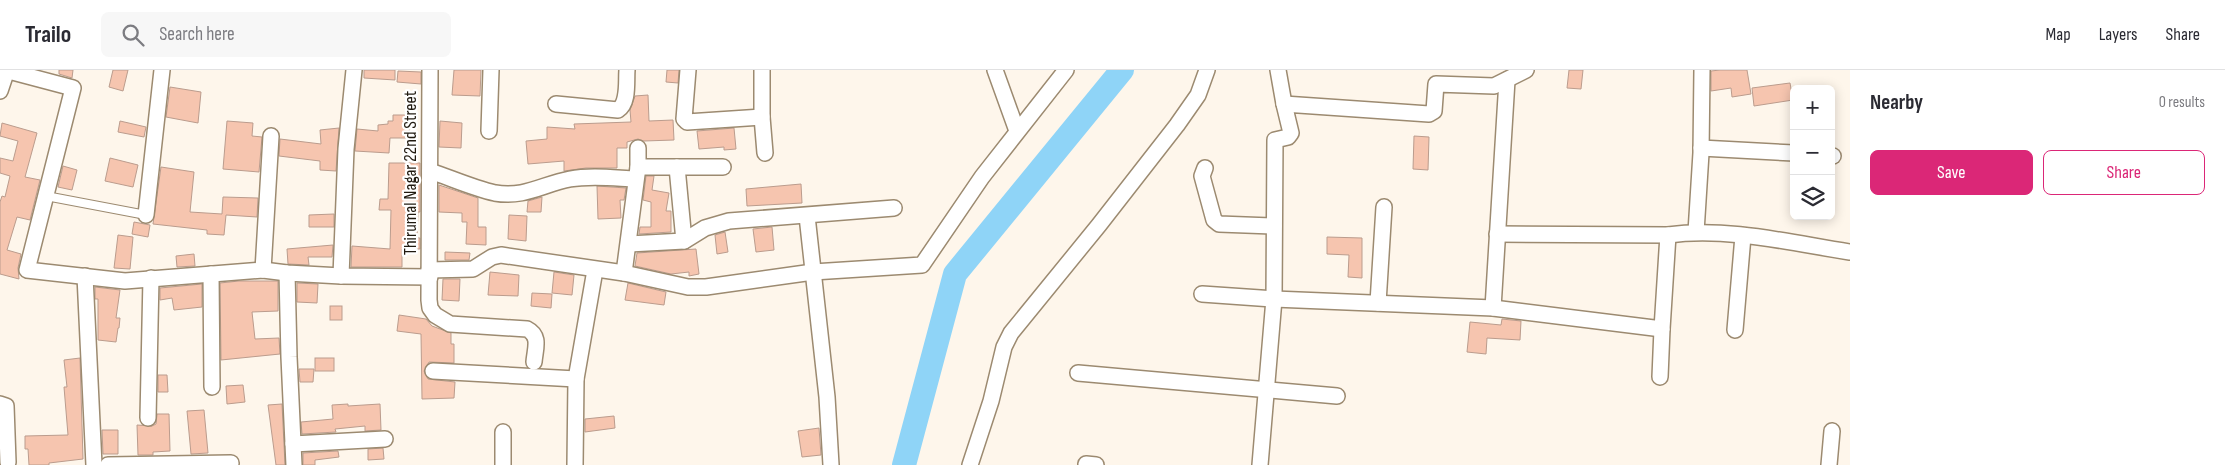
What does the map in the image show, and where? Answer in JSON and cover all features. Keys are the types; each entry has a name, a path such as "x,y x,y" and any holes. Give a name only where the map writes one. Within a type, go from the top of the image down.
{"street":[{"path":"0,91 6,70 73,88 27,270 124,280 263,270 341,276 430,273 472,269 492,257 501,255 624,273 688,287 706,287 813,272 922,265 958,208 1066,70"},
{"path":"146,216 162,70"},
{"path":"341,276 346,149 354,70"},
{"name":"Thirumal Nagar 22nd Street","path":"430,70 430,308 440,320 450,324 527,329 534,332 536,337 534,362"},
{"path":"489,132 491,70"},
{"path":"556,104 613,110 621,108 625,98 628,70"},
{"path":"688,70 684,119 687,122 762,117"},
{"path":"762,70 762,117 765,153"},
{"path":"995,70 1017,131"},
{"path":"970,465 991,402 1004,347 1010,333 1099,225 1177,125 1198,95 1207,70"},
{"path":"1260,465 1268,389 1274,299 1275,140 1288,138 1291,133 1278,70"},
{"path":"1284,104 1429,114 1434,111 1436,77 1494,86 1526,70"},
{"path":"1696,232 1701,148 1702,70"},
{"path":"1493,308 1507,80"},
{"path":"263,270 271,136"},
{"path":"624,273 629,244 638,148"},
{"path":"1701,148 1790,153"},
{"path":"430,171 496,193 518,193 538,190 569,179 677,167 723,167"},
{"path":"677,167 684,241"},
{"path":"1205,168 1202,176 1214,220 1219,224 1274,226"},
{"path":"1378,303 1384,207"},
{"path":"629,244 684,241 705,228 729,221 894,208"},
{"path":"807,216 827,396 831,465"},
{"path":"1497,234 1668,236 1696,232 1743,236 1850,252"},
{"path":"1660,377 1668,236"},
{"path":"1735,330 1743,236"},
{"path":"575,465 576,379 595,270"},
{"path":"287,273 294,465"},
{"path":"211,274 212,387"},
{"path":"85,276 94,465"},
{"path":"148,418 151,278"},
{"path":"1202,294 1274,299 1493,308 1662,329"},
{"path":"433,372 576,379"},
{"path":"1078,373 1337,396"},
{"path":"0,404 6,406 6,463"},
{"path":"503,432 503,465"},
{"path":"1829,465 1832,432"},
{"path":"293,444 384,439"},
{"path":"108,465 231,464"}],"lane":[{"path":"46,196 146,216"}],"building":[{"path":"59,70 73,70 72,78 59,74"},
{"path":"113,70 128,70 123,91 109,87"},
{"path":"364,70 395,70 395,80 364,78"},
{"path":"454,70 481,70 480,96 452,95"},
{"path":"667,70 679,70 678,83 666,82"},
{"path":"1569,70 1583,70 1581,89 1567,88"},
{"path":"1747,70 1751,94 1732,97 1731,88 1711,91 1711,71"},
{"path":"398,71 421,72 421,84 397,82"},
{"path":"1790,83 1790,100 1754,106 1752,88"},
{"path":"170,87 201,92 198,123 166,117"},
{"path":"648,95 649,121 673,120 674,140 644,141 638,139 627,142 627,148 617,148 617,168 586,168 564,171 564,161 528,164 526,141 547,139 547,127 575,129 574,124 631,122 630,110 635,96"},
{"path":"393,115 410,115 409,138 390,138 389,153 355,151 357,129 378,131 378,125 388,124 388,121 393,121"},
{"path":"120,121 146,127 144,137 118,132"},
{"path":"227,121 253,123 252,136 262,137 259,172 223,169"},
{"path":"440,121 462,123 461,148 439,147"},
{"path":"2,123 37,133 25,177 40,180 30,220 17,217 7,250 21,254 18,268 19,279 0,274 0,202 2,196 5,197 10,176 0,173 0,158 13,161 18,141 0,136"},
{"path":"339,128 336,171 320,170 320,161 279,156 280,139 321,144 320,130"},
{"path":"734,128 736,149 724,150 724,147 699,149 697,131"},
{"path":"1414,136 1429,137 1428,170 1413,169"},
{"path":"110,158 138,165 133,187 105,181"},
{"path":"389,163 420,163 420,212 418,212 417,238 420,238 420,249 402,249 402,267 351,267 352,246 390,249 391,210 379,210 380,199 388,199"},
{"path":"63,166 77,170 72,190 58,187"},
{"path":"161,167 194,172 190,212 222,214 223,197 258,198 257,217 226,215 224,235 207,234 207,230 153,224"},
{"path":"646,176 654,176 652,190 669,193 666,211 671,211 671,232 639,234 640,227 651,227 651,202 643,200"},
{"path":"801,184 802,203 747,206 746,189"},
{"path":"439,185 478,198 478,227 486,227 486,245 466,244 467,222 462,222 462,213 439,212"},
{"path":"597,186 626,188 624,200 620,200 621,218 598,219"},
{"path":"542,197 541,212 527,212 528,201"},
{"path":"334,214 334,227 309,227 309,215"},
{"path":"509,215 527,216 526,241 508,239"},
{"path":"134,222 150,225 148,237 132,234"},
{"path":"772,227 774,250 756,252 753,229"},
{"path":"725,232 728,252 717,254 715,235"},
{"path":"118,235 133,237 130,269 114,268"},
{"path":"1327,237 1362,238 1362,278 1348,277 1349,255 1327,254"},
{"path":"333,245 332,257 308,257 309,265 288,264 287,249"},
{"path":"696,249 699,274 689,276 689,272 671,274 635,266 637,253"},
{"path":"445,252 470,253 469,260 445,260"},
{"path":"194,254 195,266 177,267 176,256"},
{"path":"490,272 519,275 518,296 488,295"},
{"path":"554,272 574,275 572,295 552,293"},
{"path":"443,279 460,279 459,301 442,300"},
{"path":"278,281 278,311 252,312 255,339 279,338 280,354 221,360 220,283"},
{"path":"297,283 318,284 317,303 297,302"},
{"path":"628,283 666,292 664,305 625,300"},
{"path":"202,284 202,307 174,310 172,298 160,300 160,288"},
{"path":"95,287 120,290 116,318 120,318 116,342 98,340 98,299 95,299"},
{"path":"532,293 552,294 551,308 531,306"},
{"path":"330,306 342,306 342,320 330,320"},
{"path":"399,315 426,319 432,326 451,333 451,344 454,344 454,363 429,362 424,371 428,379 455,382 454,398 422,399 421,334 397,331"},
{"path":"1502,319 1521,321 1520,340 1487,338 1486,354 1467,352 1470,322 1501,325"},
{"path":"80,358 83,459 49,463 49,465 29,465 28,449 25,449 25,436 68,435 64,387 67,387 64,360"},
{"path":"315,358 334,358 334,371 315,371"},
{"path":"299,369 314,369 313,382 300,382"},
{"path":"158,375 167,375 168,392 158,392"},
{"path":"243,385 245,402 227,404 226,386"},
{"path":"282,404 285,465 276,465 268,405"},
{"path":"348,404 348,406 380,404 381,430 365,431 365,426 335,429 336,432 302,434 301,422 333,419 332,405"},
{"path":"204,410 208,453 191,454 187,411"},
{"path":"157,414 169,414 170,451 153,452 153,455 138,455 137,425 152,426 156,424"},
{"path":"614,416 615,428 585,432 585,419"},
{"path":"819,428 821,455 802,457 798,431"},
{"path":"102,430 118,430 118,454 103,454"},
{"path":"383,448 384,459 368,460 368,449"},
{"path":"338,451 339,457 315,460 315,465 303,465 303,453"}],"waterway":[{"path":"904,465 955,274 1122,70"}]}
